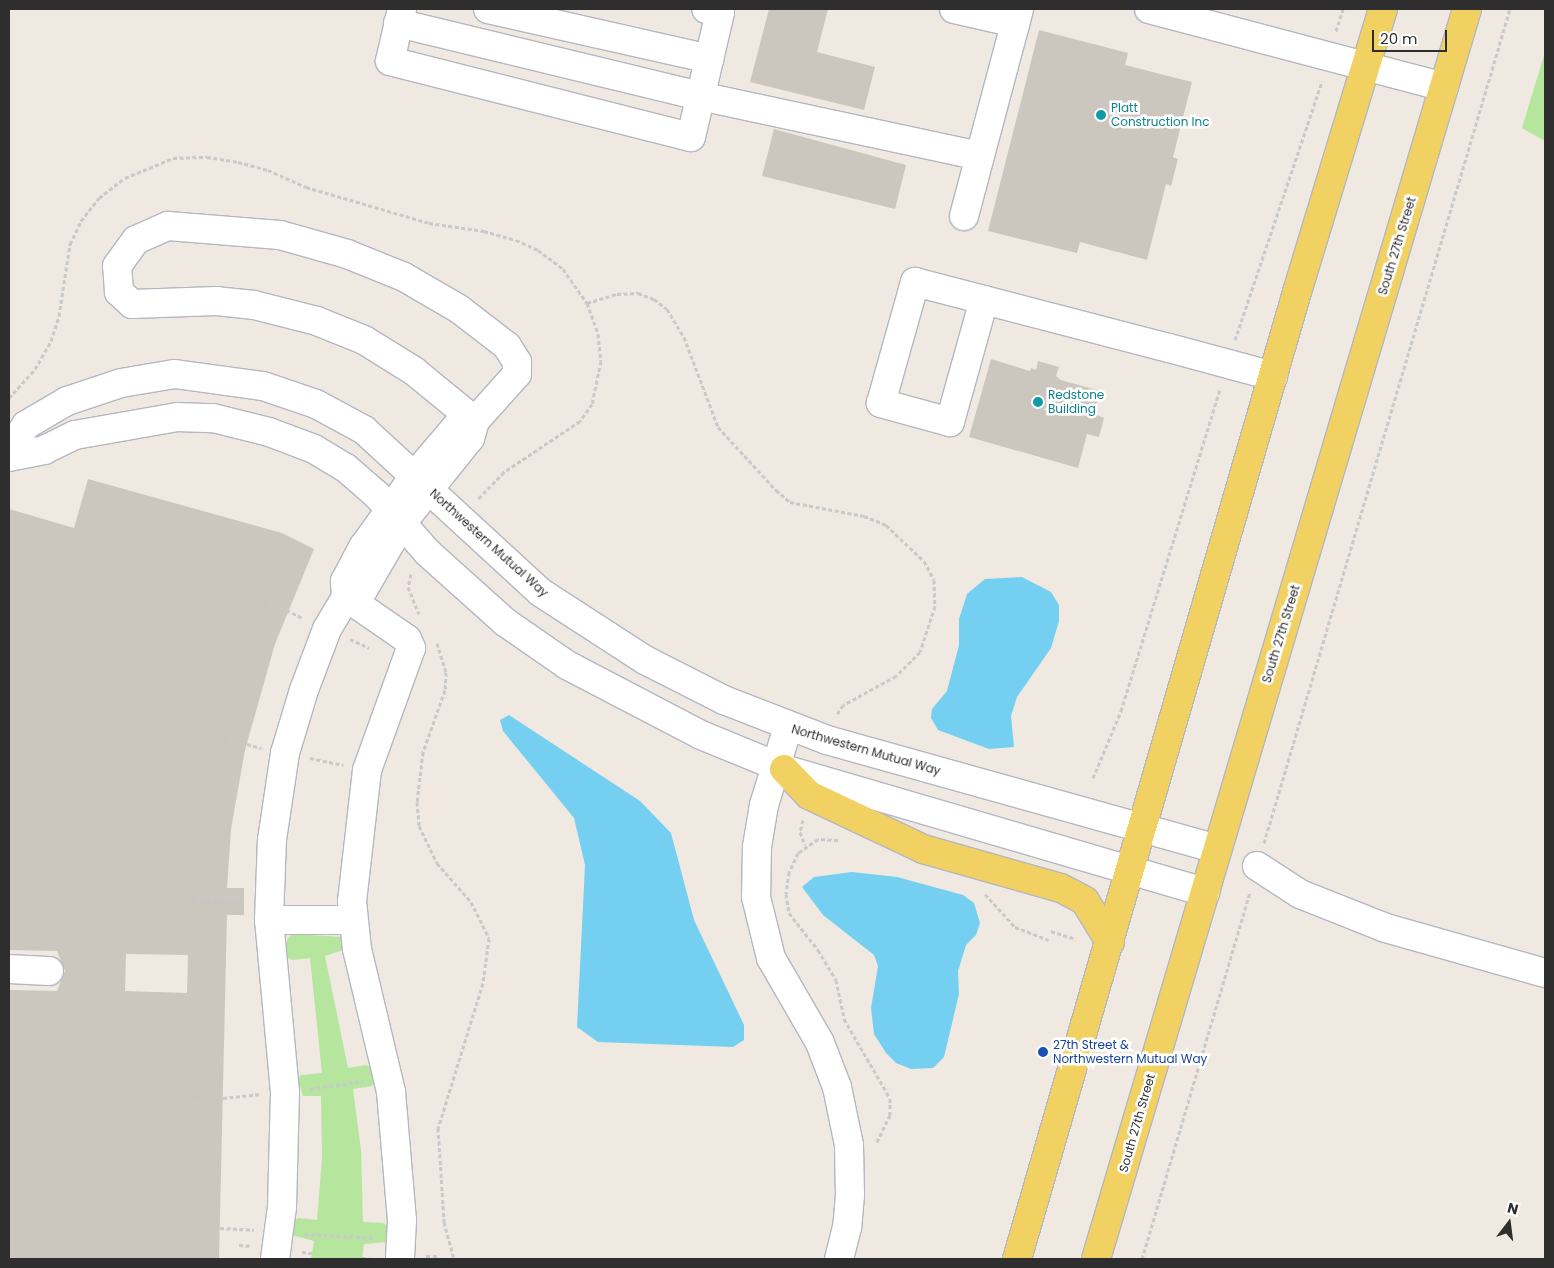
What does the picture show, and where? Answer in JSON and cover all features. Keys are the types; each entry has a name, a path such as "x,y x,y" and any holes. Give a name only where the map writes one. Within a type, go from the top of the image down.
{"main road":[{"path":"1017,1259 1132,871 1273,376 1383,9"},
{"name":"South 27th Street","path":"1096,1259 1467,9"},
{"path":"780,768 809,795 923,849 1061,888 1085,901 1110,942"}],"street":[{"path":"488,9 709,59"},
{"path":"954,9 1017,16 964,216"},
{"path":"1148,9 1444,87"},
{"path":"716,10 709,59 700,96 691,137 390,61 400,16 700,96 980,156"},
{"path":"275,1259 282,1207 285,1092 269,920 272,840 285,753 310,672 327,629 346,597 345,581 422,481 470,438 475,421 517,374 517,362 507,346 459,309 404,278 346,254 280,235 168,226 136,240 117,266 119,292 132,304 217,301 254,305 317,322 364,340 414,371 475,421"},
{"path":"984,300 950,422 881,403 915,282 984,300 1273,376"},
{"name":"Northwestern Mutual Way","path":"9,452 26,425 67,402 121,383 175,374 263,386 316,404 364,430 422,481 540,592 593,629 689,682 788,727 1217,849"},
{"path":"9,457 44,450 75,435 122,424 177,417 213,418 269,432 314,449 346,468 396,516 427,552 505,622 567,665 701,735 780,768 1204,892"},
{"path":"346,597 407,639 411,648 366,770 352,920 388,1078 401,1250"},
{"path":"788,727 780,768 757,847 756,897 771,958 820,1043 837,1087 849,1145 850,1195 847,1227 838,1259"},
{"path":"1257,866 1300,894 1386,928 1545,973"},
{"path":"269,920 352,920"},
{"path":"9,970 49,971"}],"path":[{"path":"1093,778 1121,711 1249,291 1305,138 1343,9"},
{"path":"1142,1259 1510,9"},
{"path":"587,303 617,294 638,293 654,298 668,309 684,337 718,427 776,490 790,502 864,516 886,525 907,542 924,561 934,580 935,606 920,652 896,676 844,705 833,720"},
{"path":"282,556 292,559"},
{"path":"414,569 408,587 422,618"},
{"path":"269,601 303,618"},
{"path":"432,635 442,651 445,690 424,752 417,802 419,826 436,863 471,902 489,938 483,983 438,1128 444,1222 454,1259"},
{"path":"302,756 366,770"},
{"path":"804,813 800,832 805,845"},
{"path":"842,842 818,839 805,845 789,872 786,894 789,913 818,950 836,980 844,1019 890,1098 890,1115 880,1139 871,1150"},
{"path":"979,886 996,910 1015,927 1050,940"},
{"path":"197,897 244,898"},
{"path":"1051,931 1076,939"},
{"path":"302,1090 388,1078"},
{"path":"223,1098 268,1094"},
{"path":"192,1104 205,1101"},
{"path":"220,1228 262,1230"},
{"path":"189,1233 202,1230"},
{"path":"293,1233 401,1250"}],"green space":[{"path":"1545,52 1545,141 1522,128"},
{"path":"292,934 341,937 343,950 325,956 348,1068 366,1065 371,1068 374,1082 372,1086 353,1089 361,1150 363,1222 383,1223 388,1227 387,1242 364,1244 362,1259 311,1259 314,1241 292,1235 293,1222 298,1218 317,1220 322,1158 321,1096 303,1096 298,1079 301,1075 322,1073 310,958 292,960 286,957 287,940"}],"water":[{"path":"1022,577 1051,592 1059,605 1059,621 1051,648 1017,697 1011,716 1014,747 989,749 938,730 931,718 932,709 947,691 959,645 959,619 967,594 985,579"},
{"path":"509,715 640,801 671,833 694,920 744,1025 744,1040 733,1047 598,1042 577,1027 585,865 574,818 503,731 500,720"},
{"path":"852,872 897,877 963,895 974,903 980,923 976,935 966,945 958,971 959,994 944,1057 933,1068 911,1069 896,1063 886,1053 874,1034 871,1008 878,966 874,955 823,915 802,887 814,877"}],"building":[{"path":"769,9 828,9 817,52 875,67 864,110 750,82"},
{"name":"Platt Construction Inc","path":"1039,30 1128,53 1125,65 1192,82 1173,157 1178,159 1171,186 1166,184 1147,260 1080,242 1077,253 988,231"},
{"path":"774,129 906,165 895,209 762,176"},
{"name":"Redstone Building","path":"991,359 1030,371 1031,368 1036,370 1038,361 1059,367 1056,376 1061,380 1100,391 1094,414 1104,418 1099,437 1087,434 1078,468 969,437"},
{"path":"88,479 282,533 314,549 275,644 245,750 231,829 227,888 244,888 244,915 227,915 219,1259 9,1259 9,990 57,991 65,971 57,951 9,950 9,509 74,528","holes":["126,954 188,955 187,993 125,991"]}],"place":[{"name":"Platt Construction Inc","path":"1101,115"},
{"name":"Redstone Building","path":"1038,402"},
{"name":"27th Street & Northwestern Mutual Way","path":"1043,1052"}]}
